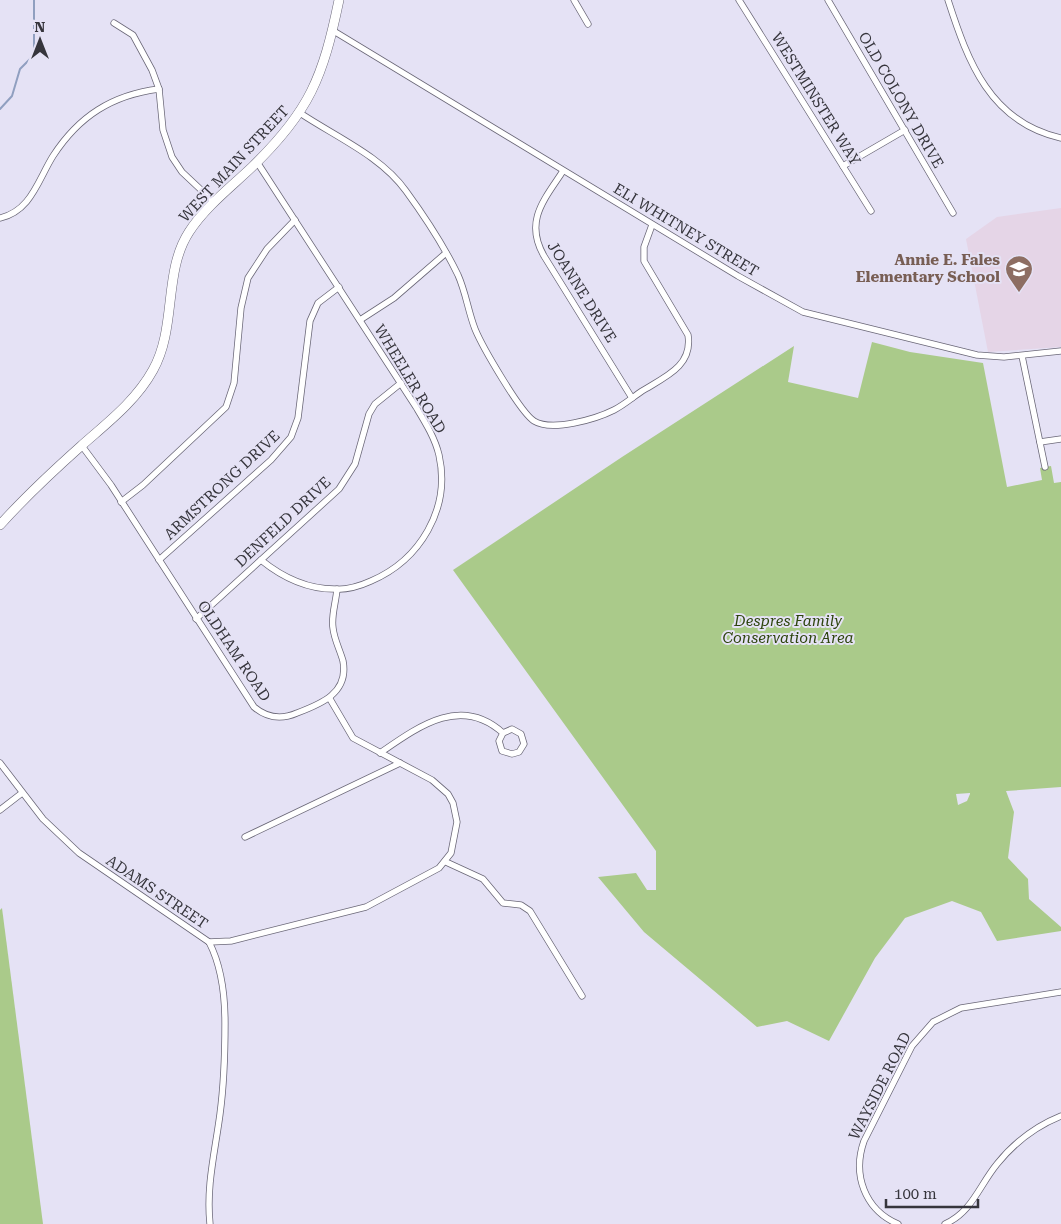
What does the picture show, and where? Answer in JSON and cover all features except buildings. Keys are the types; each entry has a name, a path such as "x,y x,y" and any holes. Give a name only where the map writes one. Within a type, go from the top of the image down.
{"street":[{"name":"WEST MAIN STREET","path":"0,525 37,486 122,410 153,370 165,339 181,250 189,232 214,202 257,162 300,113 319,78 339,0"},
{"path":"574,0 588,24"},
{"name":"WESTMINSTER WAY","path":"739,0 871,210"},
{"name":"OLD COLONY DRIVE","path":"828,0 953,212"},
{"path":"948,0 973,69 990,94 1023,123 1041,132 1061,138"},
{"path":"114,23 133,35 139,43 159,89 163,130 172,157 182,172 214,202"},
{"name":"ELI WHITNEY STREET","path":"332,30 652,225 803,312 977,356 1022,356 1061,352"},
{"path":"0,218 16,212 31,196 53,156 72,129 85,117 123,96 159,89"},
{"path":"300,113 387,170 406,191 446,254 464,290 479,338 518,401 533,420 548,426 592,418 616,409 680,366 686,358 690,344 688,335 644,261 644,247 652,225"},
{"path":"843,166 905,130"},
{"name":"WHEELER ROAD","path":"257,162 431,432 439,455 442,481 438,506 430,529 403,562 366,583 337,589 320,588 290,579 261,560"},
{"name":"JOANNE DRIVE","path":"563,171 540,206 534,227 535,238 544,256 632,398"},
{"path":"122,502 226,408 234,383 241,308 248,278 267,249 295,220"},
{"path":"360,320 394,298 446,254"},
{"name":"ARMSTRONG DRIVE","path":"159,560 271,460 291,437 298,418 310,321 318,303 339,287"},
{"path":"1022,356 1045,468"},
{"name":"DENFELD DRIVE","path":"196,619 329,498 346,480 357,459 369,414 375,404 401,384"},
{"path":"1040,442 1061,439"},
{"name":"OLDHAM ROAD","path":"82,446 122,502 251,702 261,713 269,716 287,717 330,698"},
{"path":"209,942 231,941 366,907 413,884 446,862 452,854 457,832 457,822 453,803 442,788 432,780 354,738 330,698 340,686 343,676 343,660 332,626 337,589"},
{"path":"380,753 419,729 451,715 478,716 503,732"},
{"path":"512,729 521,734 524,744 519,752 509,754 501,749 499,739 503,732 512,729"},
{"name":"ADAMS STREET","path":"0,763 50,826 79,853 209,942 220,967 224,1012 225,1063 220,1116 210,1167 210,1224"},
{"path":"245,837 400,763"},
{"path":"0,810 22,793"},
{"path":"446,862 483,879 502,902 521,905 530,911 582,996"},
{"name":"WAYSIDE ROAD","path":"898,1224 879,1212 868,1199 861,1183 859,1158 864,1141 918,1037 933,1022 961,1008 1061,992"},
{"path":"945,1224 958,1217 970,1205 996,1164 1013,1147 1033,1131 1061,1116"}],"shaded area":[{"name":"Annie E. Fales Elementary School","path":"1061,208 1061,347 988,352 966,239 997,217"}],"green space":[{"name":"Despres Family Conservation Area","path":"872,342 910,352 983,363 1007,487 1042,480 1040,468 1051,466 1054,483 1061,482 1061,787 1006,791 1014,812 1008,858 1028,879 1029,899 1061,927 1061,931 997,941 981,912 952,901 905,918 875,958 829,1041 787,1021 757,1027 644,932 598,877 636,873 647,890 656,890 656,851 453,570 622,457 794,346 788,382 858,398","holes":["970,793 967,801 958,805 956,794"]},
{"path":"2,908 43,1224 0,1224 0,910"}],"waterway":[{"path":"0,109 12,96 20,69 34,55 34,0"}],"place":[{"name":"Annie E. Fales Elementary School","path":"1019,293"}]}
